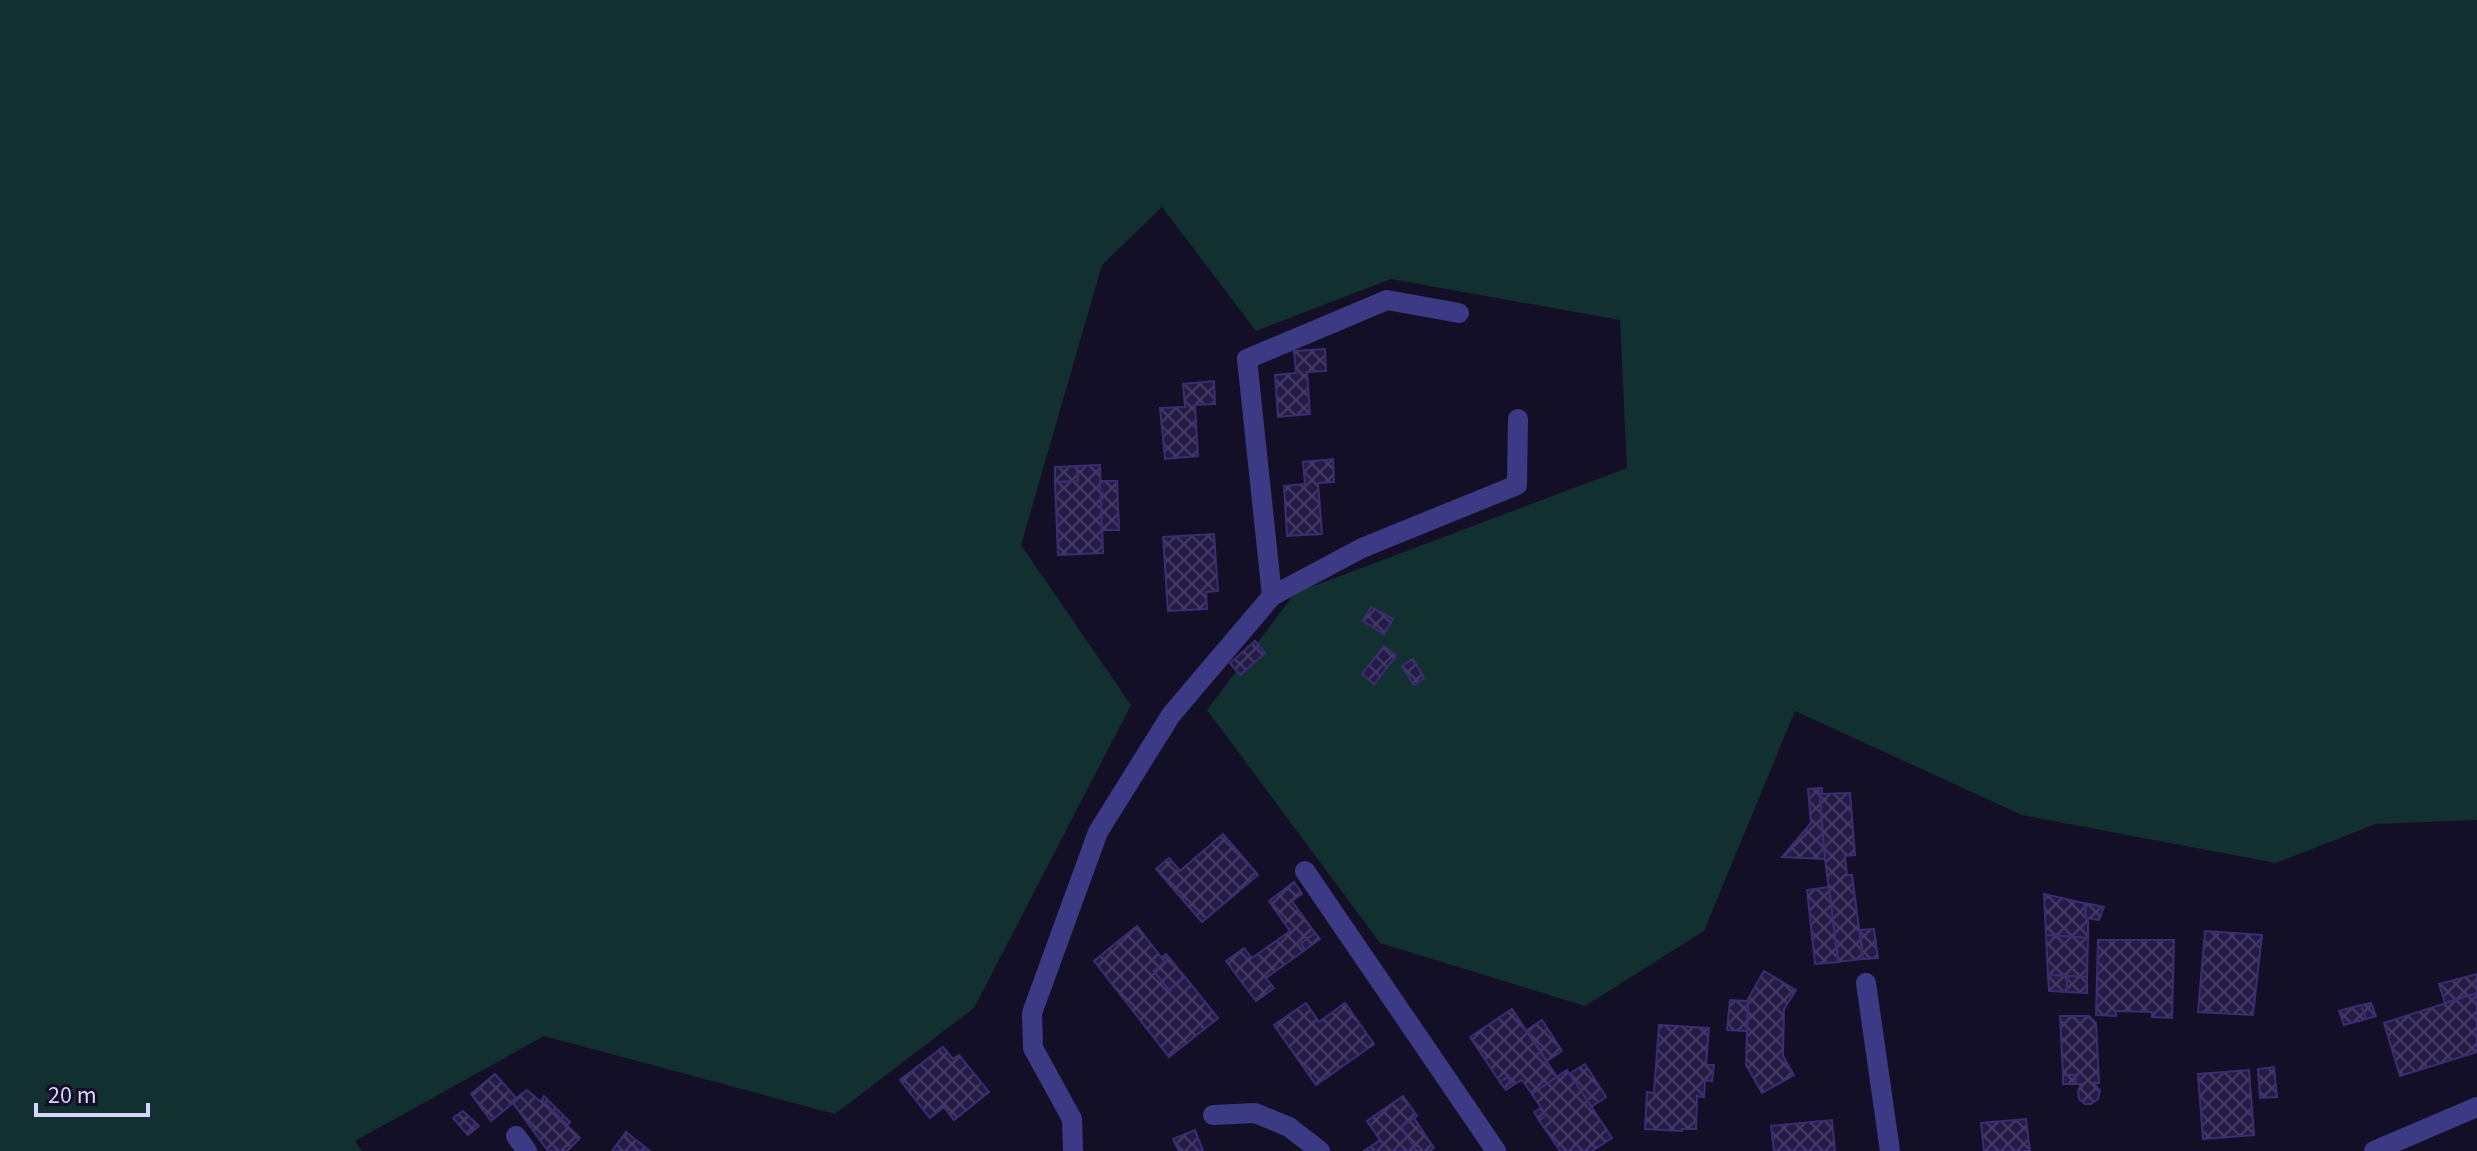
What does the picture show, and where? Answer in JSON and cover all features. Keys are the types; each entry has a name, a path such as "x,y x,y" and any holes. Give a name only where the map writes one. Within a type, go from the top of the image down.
{"street":[{"path":"1272,596 1247,359 1387,300 1459,313"},
{"path":"1073,1151 1072,1119 1033,1048 1032,1013 1098,832 1171,715 1272,596 1362,548 1517,485 1518,419"},
{"path":"1305,871 1496,1151"},
{"path":"1866,983 1890,1151"},
{"path":"2374,1151 2477,1107"},
{"path":"1213,1115 1255,1113 1289,1127 1320,1151"}],"green space":[{"path":"0,0 2477,0 2477,820 2376,824 2276,863 2022,815 1795,711 1704,931 1585,1006 1380,943 1207,710 1295,593 1627,468 1620,320 1391,279 1256,331 1162,207 1102,265 1021,545 1131,705 974,1008 835,1114 544,1036 355,1141 362,1151 0,1151"}],"building":[{"path":"1325,349 1326,371 1307,372 1310,414 1278,417 1275,375 1296,373 1294,351"},
{"path":"1214,381 1215,404 1195,405 1198,456 1165,459 1160,408 1185,407 1183,384"},
{"path":"1333,459 1334,482 1318,483 1322,534 1287,536 1284,486 1305,484 1303,462"},
{"path":"1100,465 1103,553 1058,555 1055,482 1078,481 1077,466"},
{"path":"1077,466 1078,481 1055,482 1055,467"},
{"path":"1100,481 1117,481 1119,530 1102,530"},
{"path":"1214,534 1218,591 1206,592 1207,609 1168,611 1163,537"},
{"path":"1371,607 1393,619 1384,634 1363,621"},
{"path":"1255,641 1265,653 1240,675 1230,663"},
{"path":"1384,646 1396,656 1374,684 1362,674"},
{"path":"1413,659 1424,678 1414,685 1402,666"},
{"path":"1819,788 1822,788 1822,794 1850,793 1855,855 1845,856 1847,875 1852,875 1863,959 1838,962"},
{"path":"1819,788 1825,859 1782,857 1811,823 1808,789"},
{"path":"1223,834 1258,875 1202,922 1156,869 1169,858 1180,871"},
{"path":"1294,882 1302,894 1292,901 1315,933 1301,943 1305,950 1266,978 1274,988 1256,1001 1226,961 1244,948 1252,958 1290,931 1269,901"},
{"path":"1829,887 1838,962 1815,964 1807,890"},
{"path":"2044,894 2084,903 2088,938 2046,935"},
{"path":"2085,903 2104,907 2099,920 2086,918"},
{"path":"1137,926 1165,962 1154,971 1169,990 1185,977 1218,1018 1169,1057 1094,961"},
{"path":"1874,929 1878,958 1863,959 1860,930"},
{"path":"2205,931 2262,935 2253,1015 2198,1012"},
{"path":"1315,933 1320,939 1305,950 1301,943"},
{"path":"2046,935 2088,938 2087,977 2048,975"},
{"path":"2098,940 2174,940 2172,1018 2152,1017 2152,1012 2116,1011 2116,1016 2096,1015"},
{"path":"1166,954 1185,977 1169,990 1154,971 1165,962 1162,957"},
{"path":"1764,971 1796,990 1784,1009 1783,1056 1794,1075 1762,1093 1746,1065 1748,999"},
{"path":"2477,974 2477,993 2445,1003 2439,984"},
{"path":"2048,975 2067,976 2067,992 2049,991"},
{"path":"2067,976 2087,977 2087,993 2067,992"},
{"path":"2477,993 2477,1052 2400,1076 2384,1023"},
{"path":"1730,1000 1748,1001 1747,1031 1727,1030"},
{"path":"1306,1003 1319,1022 1345,1003 1374,1044 1316,1085 1274,1025"},
{"path":"2371,1003 2376,1016 2366,1019 2361,1005"},
{"path":"2361,1005 2366,1019 2344,1025 2339,1011"},
{"path":"1512,1009 1557,1077 1532,1094 1522,1080 1513,1085 1508,1077 1500,1082 1470,1037"},
{"path":"2060,1016 2089,1016 2096,1023 2099,1083 2094,1083 2100,1091 2098,1099 2091,1104 2079,1099 2081,1084 2075,1084 2076,1075 2063,1075"},
{"path":"1542,1020 1562,1051 1547,1061 1527,1030"},
{"path":"1659,1025 1709,1028 1706,1065 1714,1065 1712,1081 1705,1080 1704,1097 1697,1096 1696,1129 1645,1129 1647,1092 1654,1093"},
{"path":"943,1047 953,1059 959,1055 989,1092 954,1120 944,1107 930,1118 900,1080"},
{"path":"1585,1064 1606,1097 1591,1107 1569,1074"},
{"path":"2274,1067 2277,1097 2260,1098 2258,1069"},
{"path":"1567,1070 1612,1138 1592,1151 1560,1151 1539,1120 1546,1115 1532,1094"},
{"path":"2249,1070 2254,1135 2203,1139 2198,1074"},
{"path":"495,1074 516,1098 491,1121 471,1094"},
{"path":"2063,1075 2076,1075 2075,1084 2063,1084"},
{"path":"1508,1077 1513,1085 1506,1090 1500,1082"},
{"path":"527,1090 542,1100 580,1138 567,1151 548,1151 513,1103"},
{"path":"544,1096 570,1122 567,1125 542,1100"},
{"path":"1403,1096 1417,1116 1401,1127 1417,1151 1364,1151 1380,1140 1367,1121"},
{"path":"1541,1108 1546,1115 1539,1120 1534,1112"},
{"path":"463,1111 479,1126 468,1135 453,1118"},
{"path":"1414,1118 1434,1148 1429,1151 1417,1151 1401,1127"},
{"path":"2026,1119 2030,1151 1984,1151 1981,1123"},
{"path":"1832,1120 1835,1151 1774,1151 1771,1126"},
{"path":"1195,1130 1203,1151 1179,1151 1173,1139"},
{"path":"626,1132 650,1151 612,1151"}]}
